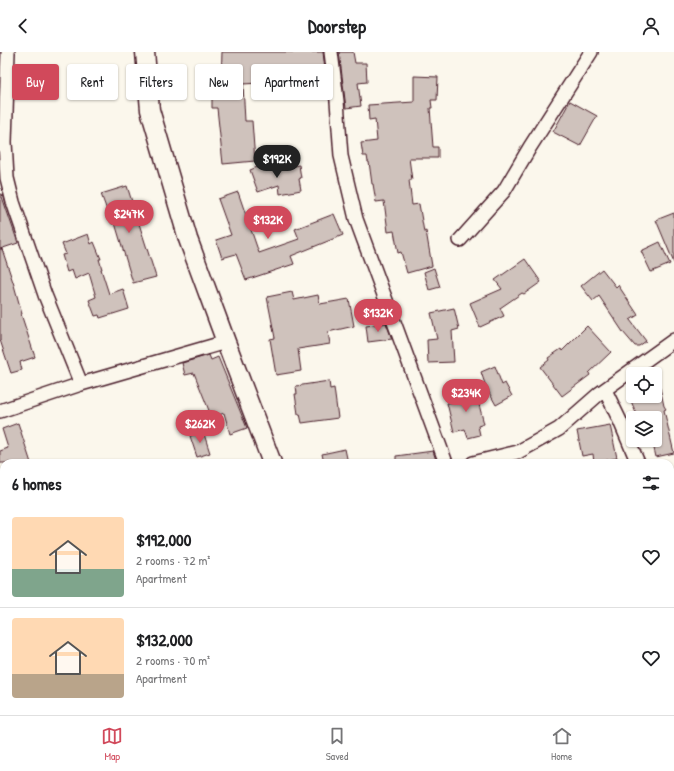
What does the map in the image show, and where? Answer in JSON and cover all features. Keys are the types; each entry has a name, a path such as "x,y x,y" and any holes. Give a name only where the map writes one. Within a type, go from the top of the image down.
{"street":[{"path":"8,52 4,142 7,178 13,202 45,295 81,384"},
{"path":"144,52 150,110 188,239 270,459"},
{"path":"331,52 341,156 356,219 445,459"},
{"path":"460,240 504,191 530,146 591,52"},
{"path":"489,459 518,452 559,429 605,390 674,340"},
{"path":"0,411 81,384 226,342"},
{"path":"605,390 636,459"}],"building":[{"path":"222,52 323,52 324,64 251,64 251,84 243,84 243,64 222,64"},
{"path":"339,52 353,52 355,63 366,63 367,82 358,83 361,106 346,108"},
{"path":"414,76 438,77 437,100 431,100 432,108 430,108 433,147 438,147 438,158 409,158 412,180 409,180 412,205 419,204 424,232 426,231 432,266 407,273 401,252 398,253 394,231 388,232 384,201 376,202 369,162 367,156 363,156 361,143 377,141 375,119 369,120 368,105 414,102"},
{"path":"243,84 245,121 252,121 255,161 223,164 217,108 212,108 212,100 243,100"},
{"path":"570,101 597,116 580,146 553,132"},
{"path":"265,164 267,170 299,165 301,190 280,194 279,185 258,192 250,170"},
{"path":"127,186 156,277 133,283 115,223 112,224 101,194"},
{"path":"238,192 259,253 299,239 295,229 334,214 343,235 291,256 294,264 246,280 236,254 222,258 216,240 231,235 218,199"},
{"path":"0,194 18,243 0,249"},
{"path":"674,213 674,263 656,220"},
{"path":"88,234 91,244 94,242 101,259 99,259 101,269 109,294 123,289 129,309 100,318 99,315 95,316 89,300 96,297 89,273 75,279 72,270 67,272 62,255 66,254 62,244"},
{"path":"660,242 670,264 651,272 641,251"},
{"path":"0,249 2,249 14,285 21,314 35,357 20,362 22,370 11,373 0,340"},
{"path":"525,259 541,282 500,308 504,316 480,327 470,303 502,289 495,280"},
{"path":"434,268 440,287 429,290 424,272"},
{"path":"602,269 616,287 618,285 638,315 630,320 646,341 639,346 635,346 623,332 599,296 593,301 581,286"},
{"path":"292,292 294,300 318,295 320,304 349,299 354,326 328,332 330,344 298,349 301,371 276,375 270,339 275,338 267,297"},
{"path":"454,308 459,329 452,331 454,362 428,363 427,340 437,339 431,313"},
{"path":"386,323 392,339 368,342 366,326"},
{"path":"587,326 611,352 589,373 590,375 562,396 540,367 549,360 548,358 561,349 562,351"},
{"path":"209,355 211,360 218,357 247,428 230,434 224,413 212,418 194,373 185,375 182,363"},
{"path":"495,366 502,385 505,383 512,396 496,405 486,387 481,372"},
{"path":"329,381 330,389 334,388 338,418 302,423 300,414 298,414 295,394 297,394 296,386"},
{"path":"475,389 484,424 478,426 480,435 468,438 465,429 454,432 447,403 454,402 452,394"},
{"path":"662,397 666,409 664,410 674,453 656,457 654,447 662,447 662,411 635,411 632,403 662,403"},
{"path":"18,423 30,459 0,459 0,451 8,448 2,429"},
{"path":"610,425 617,458 594,459 593,454 582,456 577,431"},
{"path":"203,431 210,453 197,457 190,436"},
{"path":"345,449 347,459 323,459 322,454"},
{"path":"433,451 436,459 396,459 396,456"}]}
